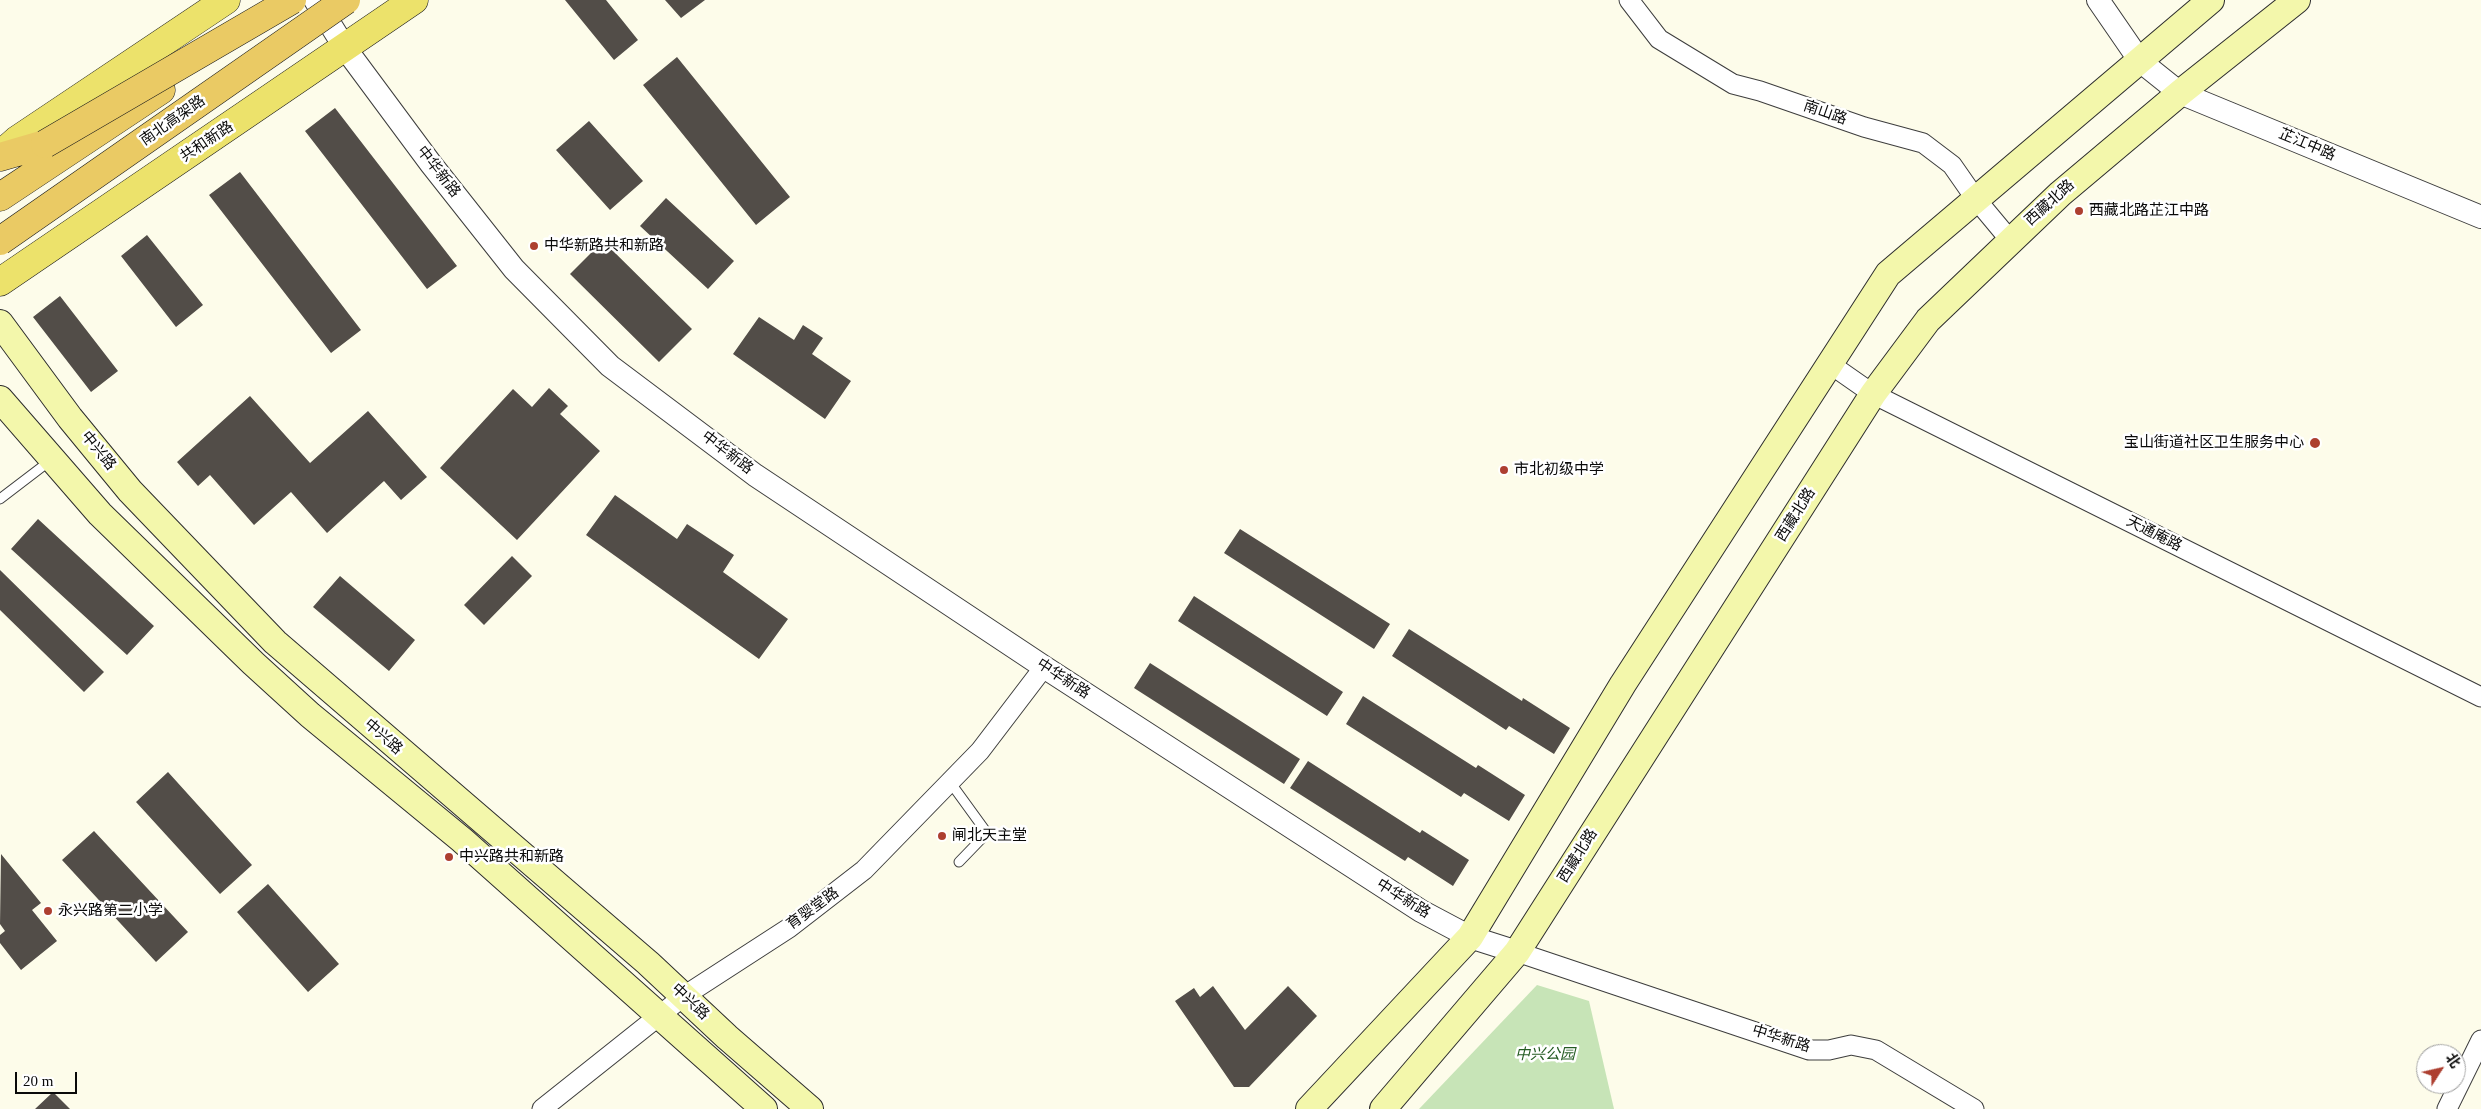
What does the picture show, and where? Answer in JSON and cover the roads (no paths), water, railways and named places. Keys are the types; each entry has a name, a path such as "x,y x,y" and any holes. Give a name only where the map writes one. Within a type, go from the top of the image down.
{"highway":[{"path":"0,156 45,144 294,0"},
{"path":"0,197 294,0"},
{"name":"南北高架路","path":"0,241 346,0"}],"main road":[{"path":"0,156 17,140 226,0"},
{"path":"0,166 41,154 269,0"},
{"name":"共和新路","path":"0,282 414,0"},
{"path":"1309,1109 1470,937 1623,684 1888,274 2211,0"},
{"name":"西藏北路","path":"1383,1109 1517,952 1873,394 1928,320 2060,194 2180,93 2297,0"},
{"name":"中兴路","path":"0,323 70,418 130,491 275,642 684,996 810,1109"},
{"name":"中兴路","path":"0,399 100,514 254,663 310,715 462,840 764,1109"}],"street":[{"name":"中华新路","path":"315,0 345,48 431,164 514,269 610,366 755,475 1044,667 1421,911 1470,937 1809,1050 1829,1050 1851,1045 1876,1050 1974,1109"},
{"name":"南山路","path":"1629,0 1659,39 1733,84 1760,91 1864,127 1923,143 1952,165 2010,240"},
{"name":"芷江中路","path":"2098,0 2140,61 2180,93 2481,217"},
{"name":"天通庵路","path":"1830,364 1873,394 2481,697"},
{"name":"育婴堂路","path":"542,1109 684,996 827,900 864,870 980,751 1044,667"},
{"path":"2447,1109 2481,1040"}],"lane":[{"path":"0,499 51,459"},
{"path":"950,782 987,833 959,862"}],"place":[{"name":"西藏北路芷江中路","path":"2079,211"},
{"name":"中华新路共和新路","path":"534,246"},
{"name":"宝山街道社区卫生服务中心","path":"2315,443"},
{"name":"市北初级中学","path":"1504,470"},
{"name":"闸北天主堂","path":"942,836"},
{"name":"中兴路共和新路","path":"449,857"},
{"name":"永兴路第二小学","path":"48,911"}],"park label":[{"name":"中兴公园","path":"1545,1055"}]}
